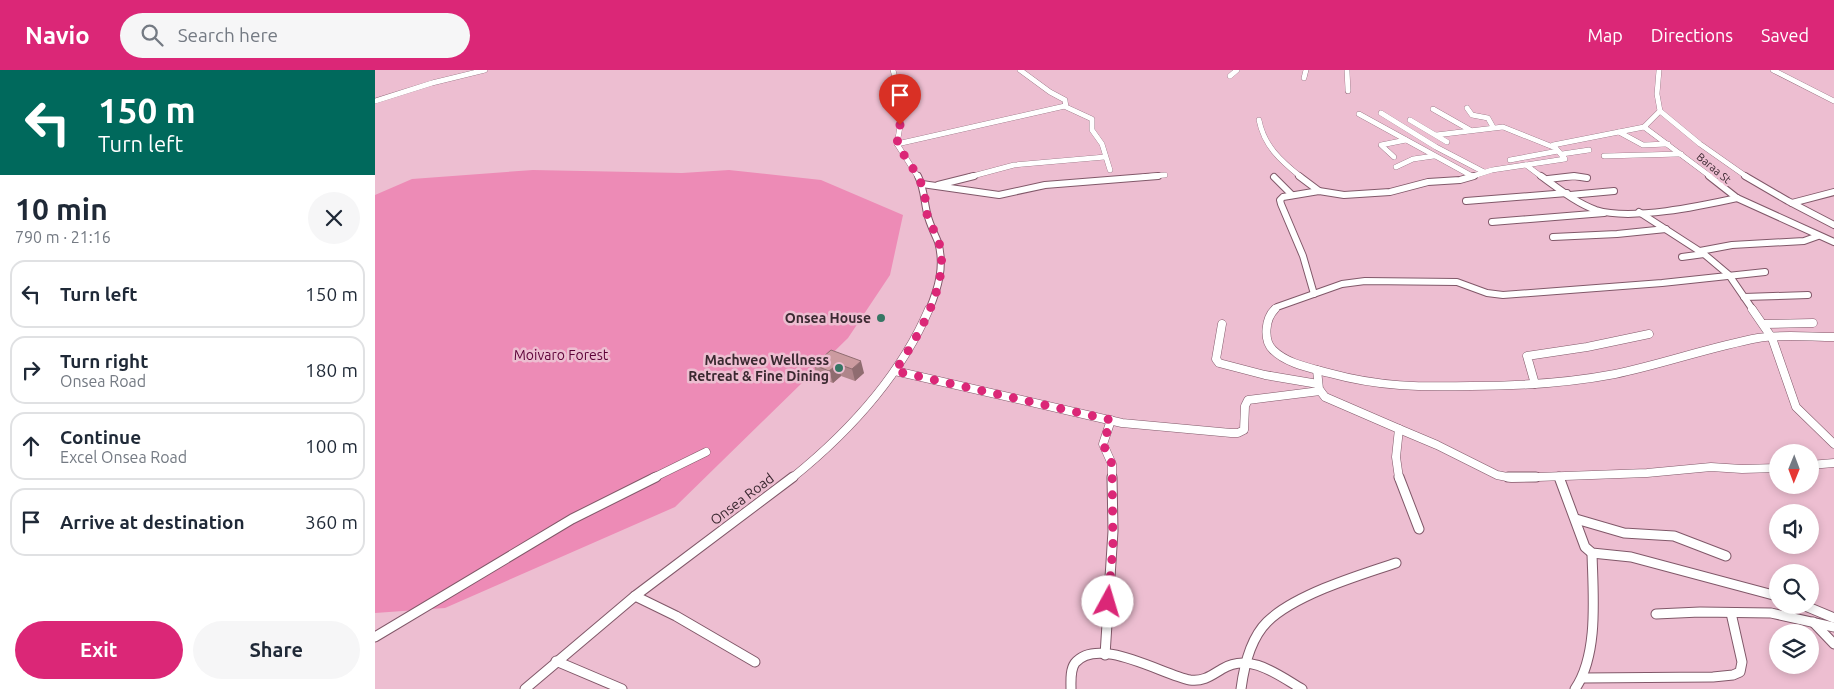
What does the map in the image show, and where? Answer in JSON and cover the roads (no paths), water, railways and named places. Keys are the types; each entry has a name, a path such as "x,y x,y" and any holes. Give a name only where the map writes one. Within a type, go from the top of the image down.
{"street":[{"path":"375,101 432,83 485,70"},
{"path":"893,70 903,104 897,144 1065,106 1092,119 1092,130 1100,142 1110,170"},
{"path":"1019,70 1065,100 1065,106"},
{"path":"1231,76 1237,70"},
{"path":"1304,78 1306,70"},
{"path":"1347,70 1348,91"},
{"path":"1659,70 1657,94 1660,112 1715,156 1792,203 1834,225"},
{"path":"1773,70 1834,101"},
{"path":"1467,108 1472,115 1488,118 1493,127"},
{"path":"1433,109 1470,130"},
{"path":"1314,294 1303,256 1280,200 1283,197 1319,190 1344,195 1383,193 1427,182 1460,180 1484,172 1565,159 1555,144 1644,128 1660,112"},
{"path":"1381,113 1436,147 1484,172"},
{"path":"1359,114 1472,176"},
{"path":"1259,120 1267,145 1319,190"},
{"path":"1410,120 1447,142"},
{"path":"1437,135 1493,127 1512,129 1558,150"},
{"name":"Baraa St","path":"1644,128 1668,144 1737,198 1834,242"},
{"path":"1619,132 1643,146 1668,144"},
{"path":"1394,157 1381,145 1406,140"},
{"name":"Onsea Road","path":"525,689 635,596 805,467 844,430 880,391 895,371 915,338 935,294 941,274 941,256 936,235 928,217 921,184 897,144"},
{"path":"1510,160 1558,150 1589,150"},
{"path":"1604,156 1681,154"},
{"path":"1396,167 1413,159 1434,156"},
{"path":"936,186 1014,165 1105,157"},
{"path":"1527,165 1590,207 1611,212"},
{"path":"921,184 961,191 999,194 1058,183 1165,175"},
{"path":"1548,179 1574,176 1587,178"},
{"path":"1274,177 1292,195"},
{"path":"1465,201 1614,191"},
{"path":"1792,203 1834,192"},
{"path":"1492,222 1611,212 1639,212 1707,204 1737,198"},
{"path":"1639,212 1701,252 1729,275 1772,338 1796,407 1834,444"},
{"path":"1553,237 1666,229"},
{"path":"1682,257 1733,245 1804,241 1818,236"},
{"path":"1765,272 1662,283 1503,295 1487,293 1457,282 1365,281 1342,284 1277,307 1267,322 1266,338 1269,347 1279,356 1317,370 1365,382 1399,386 1509,386 1614,374 1756,338 1834,337"},
{"path":"1744,297 1808,295"},
{"path":"1764,324 1813,323"},
{"path":"1222,324 1216,359 1219,363 1319,387 1331,400 1505,477 1559,477 1647,473 1711,467 1769,468"},
{"path":"1535,384 1527,356 1587,347 1649,334"},
{"path":"1317,370 1319,387"},
{"path":"895,371 1136,425 1238,433 1242,432 1245,427 1245,406 1247,400 1319,387"},
{"path":"1105,655 1113,531 1112,464 1103,444 1111,420"},
{"path":"1399,429 1395,452 1397,469 1403,491 1419,529"},
{"path":"375,636 572,519 706,452"},
{"path":"1819,464 1834,463"},
{"path":"1559,477 1585,547 1592,553 1631,557 1769,594"},
{"path":"1576,519 1624,533 1674,536 1726,556"},
{"path":"1575,689 1583,678 1592,622 1594,586 1592,553"},
{"path":"1241,689 1245,662 1268,621 1312,596 1396,563"},
{"path":"635,596 676,616 755,662"},
{"path":"1656,614 1700,612 1771,613 1834,627"},
{"path":"1819,612 1834,618"},
{"path":"1583,678 1713,677 1733,675 1740,672 1742,662 1731,613"},
{"path":"1813,622 1834,644"},
{"path":"1071,689 1073,668 1077,661 1087,655 1105,655 1141,663 1190,680 1199,680 1211,676 1231,664 1245,662 1262,668 1302,689"},
{"path":"556,662 622,689"}],"place":[{"name":"Onsea House","path":"881,318"},
{"name":"Machweo Wellness Retreat & Fine Dining","path":"839,368"}],"park label":[{"name":"Moivaro Forest","path":"561,355"}]}
